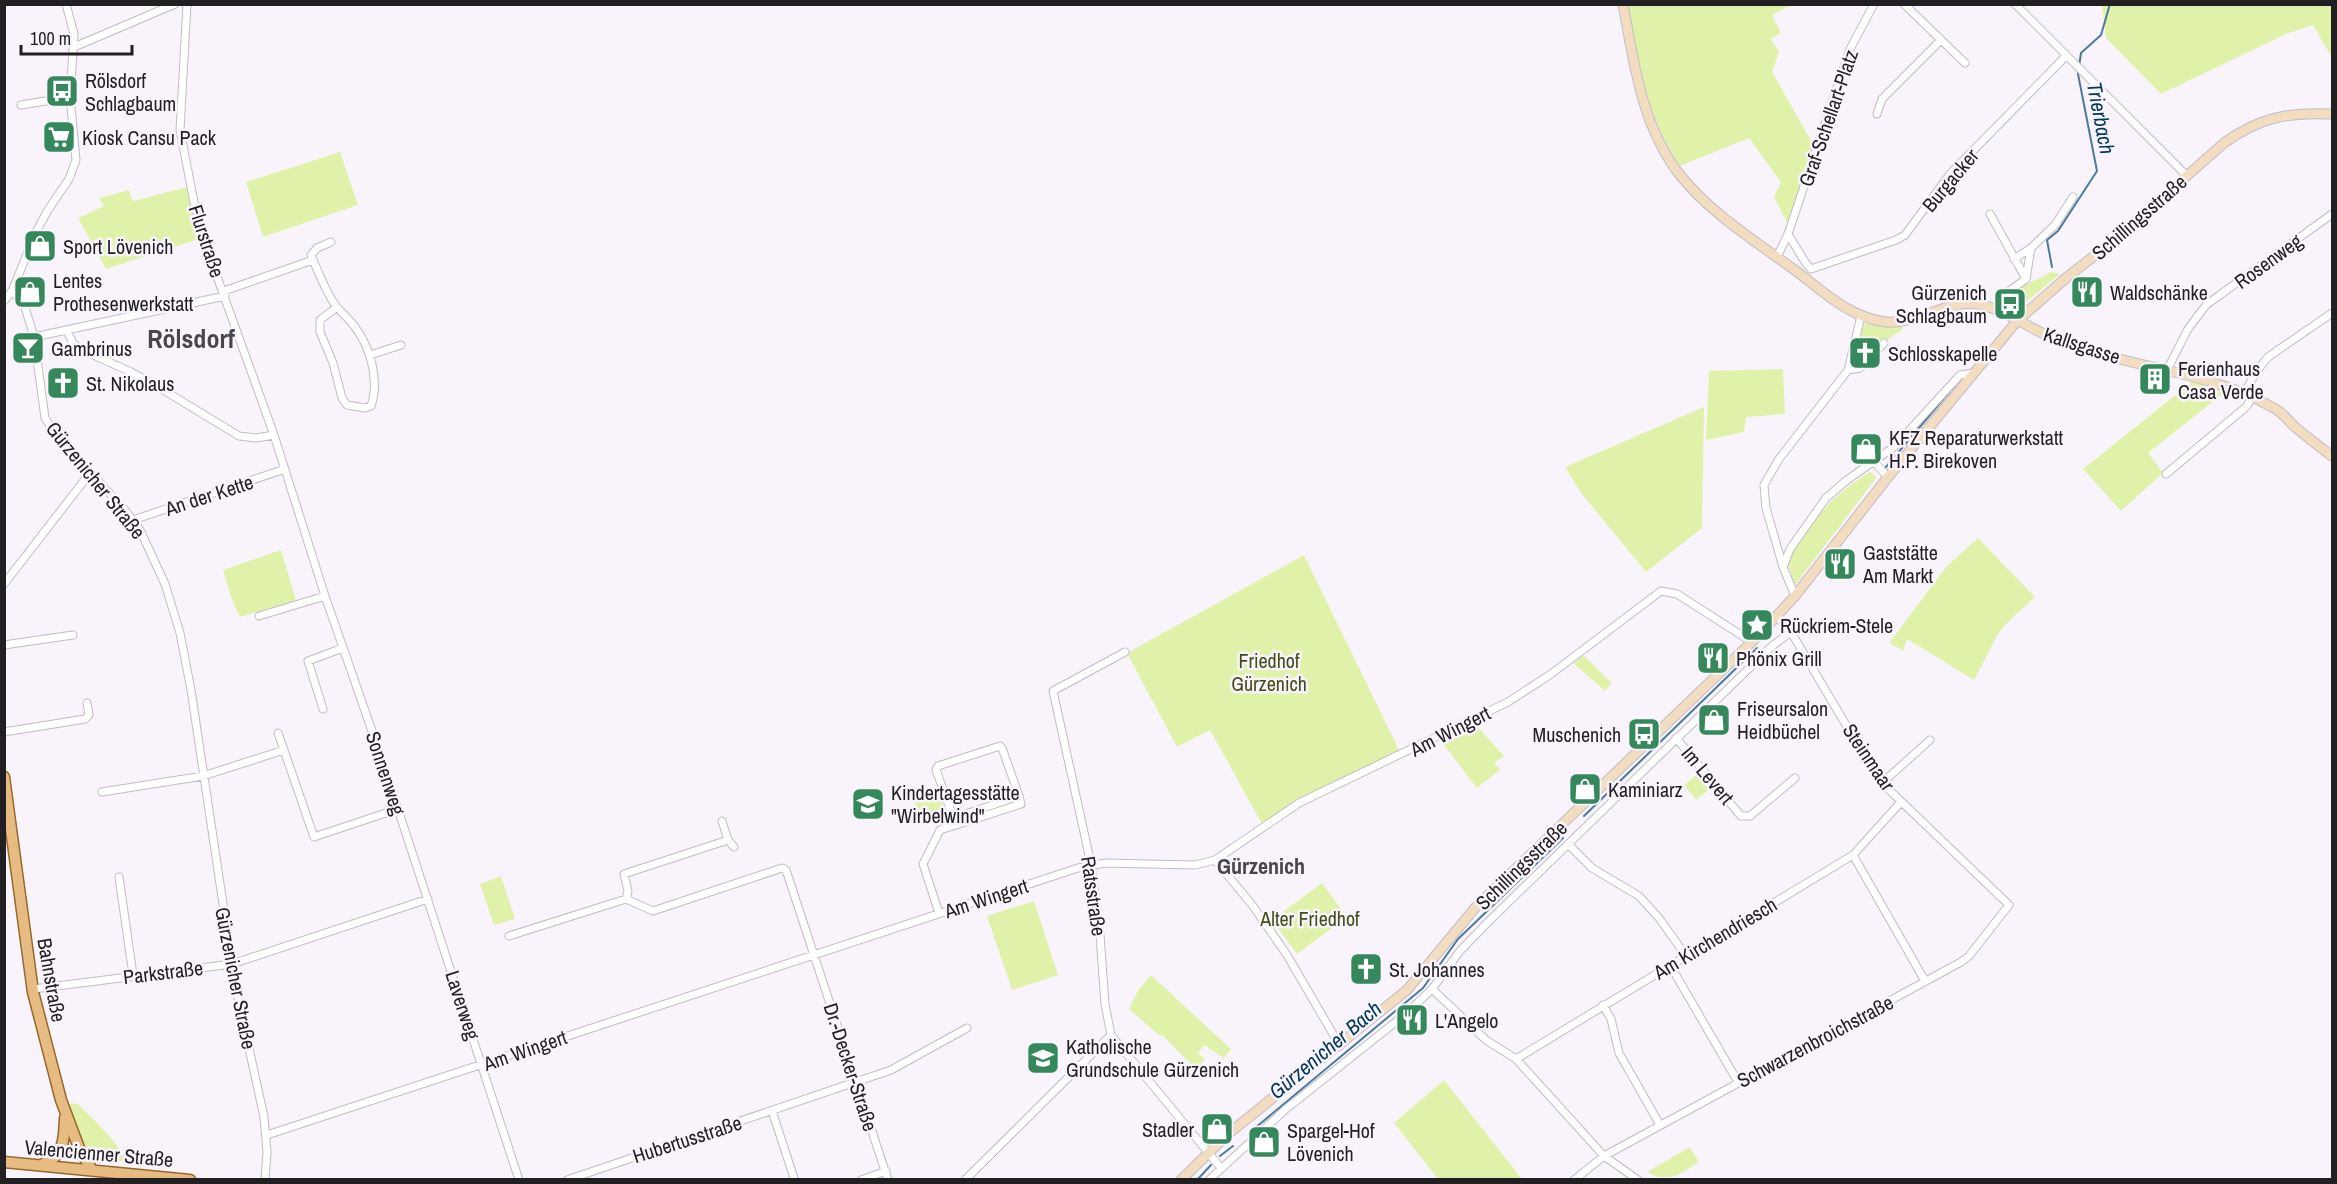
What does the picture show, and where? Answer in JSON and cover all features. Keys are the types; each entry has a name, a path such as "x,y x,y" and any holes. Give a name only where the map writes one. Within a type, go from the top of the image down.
{"main road":[{"path":"1623,4 1638,82 1655,134 1679,174 1704,200 1849,311 1860,316"},
{"name":"Schillingsstraße","path":"1181,1179 1208,1152 1407,990 1475,909 1752,642 1794,596 1888,477 2017,321 2243,129 2259,122 2295,114 2332,114"},
{"name":"Kallsgasse","path":"1860,316 1895,322 1951,305 1972,302 1997,309 2055,339 2114,357 2216,383 2248,396 2271,413 2292,424 2332,456"},
{"name":"Bahnstraße","path":"4,777 33,990 45,1043 65,1112 79,1148 94,1174"},
{"path":"40,1165 60,1154 64,1139 65,1112"},
{"name":"Valencienner Straße","path":"4,1162 94,1174 140,1174 190,1179"},
{"path":"127,1179 140,1174"}],"street":[{"path":"4,300 12,291 36,232 73,172 76,149 69,98 74,47 72,23 66,4"},
{"path":"74,47 175,4"},
{"name":"Flurstraße","path":"187,4 181,137 194,202 206,246 285,469"},
{"name":"Graf-Schellart-Platz","path":"1777,257 1788,234 1850,49 1874,4"},
{"path":"1904,4 1965,63"},
{"path":"2015,4 2187,176"},
{"path":"1877,114 1882,99 1941,40"},
{"name":"Burgacker","path":"1788,234 1811,269 1905,235 1950,174 2066,56"},
{"path":"21,105 69,98"},
{"path":"2014,259 2031,249 2055,225 2073,197"},
{"path":"1990,214 2014,259 2028,277"},
{"name":"Rosenweg","path":"2168,370 2188,329 2206,305 2332,214"},
{"path":"331,242 317,248 311,255 337,307 355,327 370,355 374,388 370,406 365,408 347,405 342,398 338,377 319,325 324,315 337,307"},
{"path":"1997,309 2005,294 2028,277 2031,249"},
{"path":"34,337 224,293 313,260"},
{"name":"Gürzenicher Straße","path":"12,291 24,304 34,337 45,418 59,439 133,520 147,543 165,584 180,633 232,964 267,1135 265,1179"},
{"path":"2166,474 2246,407 2256,372 2268,357 2332,313"},
{"path":"1794,596 1766,508 1764,485 1779,459 1848,370 1860,316"},
{"path":"67,331 73,343 82,350 131,372 239,435 256,438 274,435"},
{"path":"1848,370 1860,368 1884,343"},
{"path":"370,355 401,345"},
{"name":"Schillingsstraße","path":"1783,567 1790,549 1826,498 1894,447 1960,375 1973,374"},
{"path":"1874,462 1888,477"},
{"name":"An der Kette","path":"133,520 285,469"},
{"name":"Sonnenweg","path":"285,469 325,596 428,899"},
{"path":"4,584 90,473"},
{"name":"Am Wingert","path":"267,1135 1091,864 1195,865 1215,860 1299,803 1510,701 1551,674 1661,591 1677,594 1752,642"},
{"path":"260,616 325,596"},
{"name":"Steinmaar","path":"1777,616 1791,632 1882,783 2009,905"},
{"name":"Schillingsstraße","path":"1209,1179 1286,1109 1407,1012 1432,989 1467,944 1676,738 1772,646 1791,632"},
{"path":"4,645 73,636"},
{"path":"323,708 308,661 343,648"},
{"name":"Ratsstraße","path":"1110,1035 1091,864 1053,691 1125,652"},
{"path":"4,732 85,719 88,715 87,703"},
{"path":"279,733 314,837 398,809"},
{"name":"Im Levert","path":"1676,738 1741,816 1750,816 1795,778"},
{"path":"1882,783 1930,740"},
{"path":"939,913 923,864 940,830 955,822 1021,804 1002,748 996,746 937,768 955,822"},
{"path":"102,792 203,776 284,750"},
{"name":"Am Kirchendriesch","path":"1516,1059 1853,855 1900,802"},
{"path":"722,821 728,840 734,847"},
{"path":"509,936 626,899 628,891 624,874 728,840"},
{"path":"1568,844 1592,868 1639,896 1659,918 1686,956"},
{"path":"1853,855 1925,981"},
{"path":"1215,860 1253,906 1287,955 1340,1046"},
{"name":"Dr.-Decker-Straße","path":"626,899 653,911 782,868 788,874 888,1179"},
{"path":"119,877 133,975"},
{"name":"Parkstraße","path":"33,990 133,975 232,964 428,899"},
{"name":"Laverweg","path":"428,899 519,1179"},
{"name":"Schwarzenbroichstraße","path":"1574,1179 1604,1156 1966,959 2009,905"},
{"path":"1670,965 1738,1082"},
{"path":"1432,989 1486,1040 1516,1059 1604,1156 1638,1179"},
{"path":"1603,1005 1611,1019 1619,1053 1660,1125"},
{"name":"Hubertusstraße","path":"567,1179 772,1111 901,1065 966,1028"},
{"path":"965,1179 1110,1035 1221,1168"},
{"path":"772,1111 794,1178"},
{"path":"861,1179 886,1172"}],"green space":[{"path":"1628,5 1791,5 1772,15 1781,33 1771,39 1779,52 1772,72 1813,144 1788,224 1774,197 1781,182 1749,138 1680,166 1659,127 1645,88"},
{"path":"2102,5 2332,5 2332,58 2313,25 2286,34 2161,94 2106,38"},
{"path":"340,152 358,205 263,237 246,182"},
{"path":"187,187 199,239 106,269 78,218 104,206 99,198 129,190 133,201"},
{"path":"2051,272 2060,274 2021,306 2007,301 2012,292"},
{"path":"1866,323 1902,326 1903,329 1878,346 1860,364 1857,364 1862,328"},
{"path":"1783,369 1785,414 1746,417 1744,432 1706,440 1709,371"},
{"path":"2193,381 2225,392 2148,453 2163,473 2121,511 2083,469"},
{"path":"1704,407 1702,528 1646,572 1581,493 1565,467"},
{"path":"1870,472 1877,477 1795,585 1789,565 1795,548 1831,502"},
{"path":"1978,538 2035,597 2006,624 1997,636 1974,680 1907,639 1903,651 1889,643 1946,567"},
{"path":"281,550 296,600 240,617 223,570"},
{"name":"Friedhof Gürzenich","path":"1304,555 1401,754 1294,802 1262,824 1210,730 1177,747 1127,653"},
{"path":"1583,655 1612,683 1605,691 1573,663"},
{"path":"1475,724 1504,756 1494,763 1500,770 1477,788 1441,741"},
{"path":"1700,772 1712,787 1696,800 1684,785"},
{"path":"939,795 946,815 944,819 938,821 916,807 915,803"},
{"path":"501,876 515,919 494,925 480,884"},
{"name":"Alter Friedhof","path":"1322,883 1347,917 1297,954 1272,920"},
{"path":"1034,901 1058,975 1012,990 987,916"},
{"path":"1151,975 1231,1049 1224,1058 1204,1045 1198,1053 1205,1059 1196,1069 1162,1035 1160,1036 1129,1009 1138,991"},
{"path":"1444,1080 1522,1179 1438,1179 1394,1123"},
{"path":"71,1103 78,1104 105,1131 118,1147 124,1161 107,1160 93,1155 84,1144 68,1108"},
{"path":"1690,1147 1699,1162 1686,1170 1667,1177 1654,1176 1647,1172"}],"waterway":[{"name":"Trierbach","path":"2052,267 2047,240 2058,231 2097,171 2078,74 2081,53 2101,35 2110,4"},
{"name":"Gürzenicher Bach","path":"1886,467 1956,384"},
{"name":"Gürzenicher Bach","path":"1584,816 1757,648"},
{"name":"Gürzenicher Bach","path":"1255,1128 1423,988 1458,939 1563,838"},
{"name":"Gürzenicher Bach","path":"1220,1156 1233,1146"},
{"name":"Gürzenicher Bach","path":"1197,1180 1211,1165"}],"place":[{"name":"Rölsdorf Schlagbaum","path":"62,91"},
{"name":"Kiosk Cansu Pack","path":"59,137"},
{"name":"Sport Lövenich","path":"40,246"},
{"name":"Lentes Prothesenwerkstatt","path":"30,292"},
{"name":"Waldschänke","path":"2087,292"},
{"name":"Gürzenich Schlagbaum","path":"2010,304"},
{"name":"Gambrinus","path":"28,348"},
{"name":"Schlosskapelle","path":"1865,353"},
{"name":"Ferienhaus Casa Verde","path":"2155,379"},
{"name":"St. Nikolaus","path":"63,383"},
{"name":"KFZ Reparaturwerkstatt H.P. Birekoven","path":"1866,449"},
{"name":"Gaststätte Am Markt","path":"1840,564"},
{"name":"Rückriem-Stele","path":"1757,625"},
{"name":"Phönix Grill","path":"1713,658"},
{"name":"Friseursalon Heidbüchel","path":"1714,720"},
{"name":"Muschenich","path":"1644,734"},
{"name":"Kaminiarz","path":"1585,789"},
{"name":"Kindertagesstätte \"Wirbelwind\"","path":"868,804"},
{"name":"St. Johannes","path":"1366,969"},
{"name":"L'Angelo","path":"1412,1020"},
{"name":"Katholische Grundschule Gürzenich","path":"1043,1058"},
{"name":"Stadler","path":"1217,1129"},
{"name":"Spargel-Hof Lövenich","path":"1264,1142"}],"district":[{"name":"Rölsdorf","path":"191,338"},
{"name":"Gürzenich","path":"1261,866"}]}
